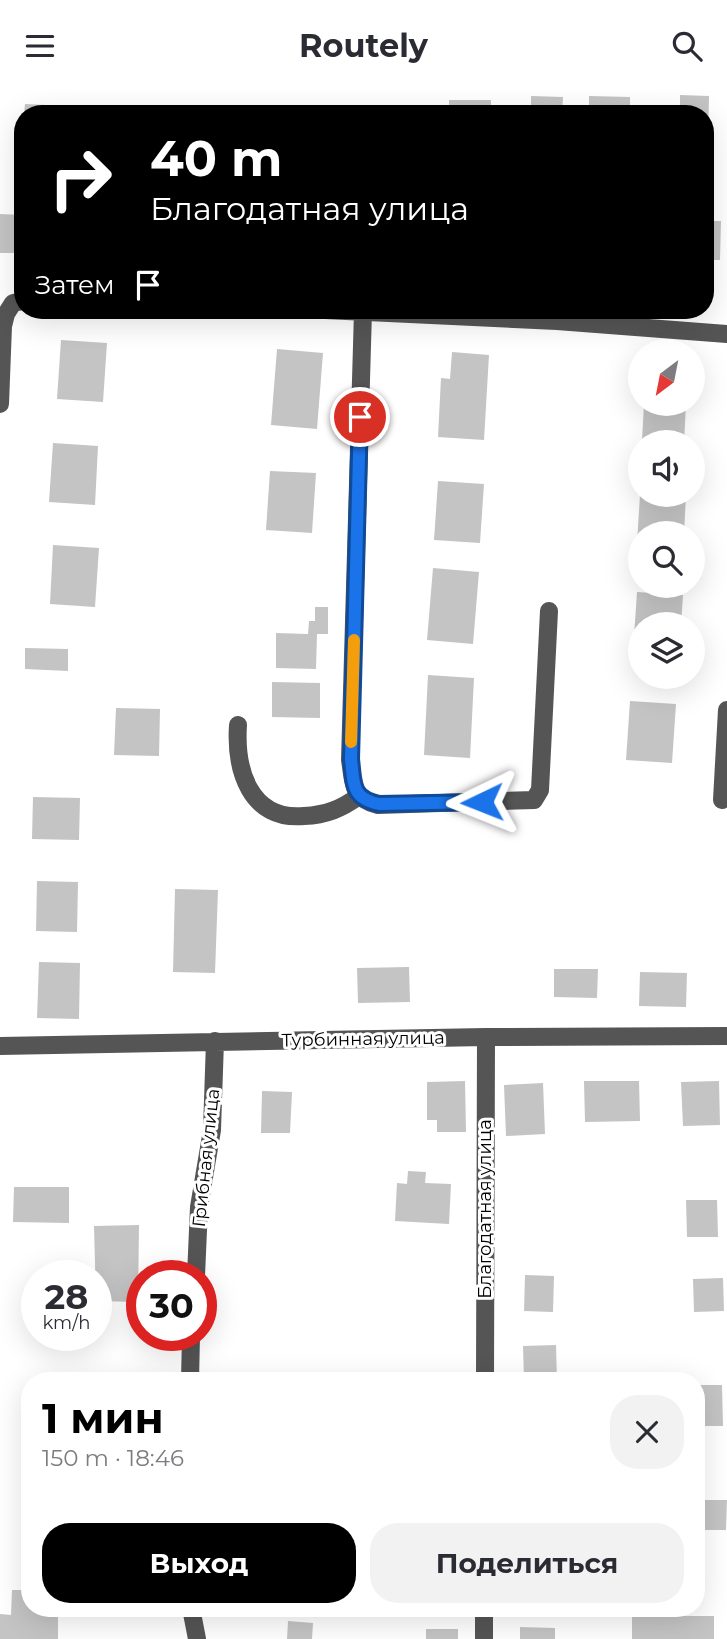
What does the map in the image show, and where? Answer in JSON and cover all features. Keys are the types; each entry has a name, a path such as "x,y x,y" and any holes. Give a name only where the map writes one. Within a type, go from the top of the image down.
{"street":[{"path":"0,404 6,314 14,303"},
{"path":"363,319 351,759 355,790 359,796 368,802 379,804 534,800 540,790 549,611"},
{"path":"490,319 727,334"},
{"path":"722,800 727,710"},
{"path":"238,725 237,742 247,786 266,809 288,818 318,815 343,807 359,796"},
{"name":"Турбинная улица","path":"0,1047 486,1037 727,1037"},
{"name":"Благодатная улица","path":"485,1372 486,1037"},
{"name":"Грибная улица","path":"197,1260 199,1207 212,1130 215,1041"},
{"path":"190,1372 191,1351"},
{"path":"193,1617 197,1639"},
{"path":"484,1617 484,1639"}],"building":[{"path":"680,95 709,96 709,105 680,105"},
{"path":"531,96 563,97 563,105 531,105"},
{"path":"589,96 630,97 630,105 589,105"},
{"path":"449,100 491,100 491,105 449,105"},
{"path":"0,214 14,215 14,253 0,253"},
{"path":"714,221 721,221 720,260 714,260"},
{"path":"61,340 107,343 103,402 57,399"},
{"path":"277,349 323,353 317,429 271,425"},
{"path":"452,352 489,355 484,440 438,437 441,378 450,379"},
{"path":"643,417 685,417 685,430 643,430"},
{"path":"53,443 98,446 95,505 49,502"},
{"path":"270,471 316,473 312,533 266,530"},
{"path":"438,481 484,484 480,543 434,540"},
{"path":"639,507 685,507 685,521 638,521"},
{"path":"53,545 99,548 95,607 50,604"},
{"path":"433,568 479,572 473,644 427,640"},
{"path":"637,598 683,598 682,612 636,612"},
{"path":"315,607 328,607 328,634 317,634 316,669 276,668 276,633 308,634 309,621 315,621"},
{"path":"25,648 68,649 68,671 25,669"},
{"path":"428,675 474,678 470,758 424,755"},
{"path":"272,682 320,683 320,718 272,717"},
{"path":"630,701 676,704 672,763 626,760"},
{"path":"116,708 160,709 159,756 114,755"},
{"path":"33,797 80,798 79,840 32,839"},
{"path":"37,881 78,882 77,932 36,931"},
{"path":"175,889 218,890 215,973 173,972"},
{"path":"39,962 80,963 79,1019 37,1018"},
{"path":"409,967 410,1002 358,1003 357,968"},
{"path":"554,969 598,969 597,998 554,997"},
{"path":"640,972 687,973 686,1007 639,1006"},
{"path":"465,1081 466,1132 437,1132 437,1120 427,1120 427,1082"},
{"path":"584,1081 639,1081 640,1121 585,1122"},
{"path":"719,1081 720,1125 683,1126 681,1082"},
{"path":"543,1083 545,1134 506,1136 504,1085"},
{"path":"262,1091 292,1092 290,1133 261,1133"},
{"path":"408,1171 426,1172 425,1183 451,1184 449,1224 395,1221 397,1183 407,1184"},
{"path":"14,1187 69,1187 69,1223 13,1222"},
{"path":"686,1200 717,1200 718,1237 687,1237"},
{"path":"139,1225 139,1260 126,1260 126,1302 112,1301 112,1260 95,1260 94,1226"},
{"path":"525,1275 554,1276 553,1312 524,1311"},
{"path":"723,1278 724,1311 694,1312 693,1279"},
{"path":"556,1345 557,1372 524,1372 523,1346"},
{"path":"705,1385 722,1385 723,1426 705,1426"},
{"path":"705,1500 727,1500 726,1530 705,1530"},
{"path":"12,1590 21,1590 21,1617 58,1617 58,1639 0,1639 0,1614 11,1615"},
{"path":"714,1616 714,1639 632,1639 632,1617"},
{"path":"288,1621 313,1623 312,1639 287,1639"},
{"path":"520,1627 555,1628 555,1639 520,1639"},
{"path":"426,1629 458,1629 458,1639 426,1639"}],"slow traffic":[{"path":"351,742 354,640"}],"route":[{"path":"360,417 351,759 355,790 368,802 379,804 482,802"}]}
